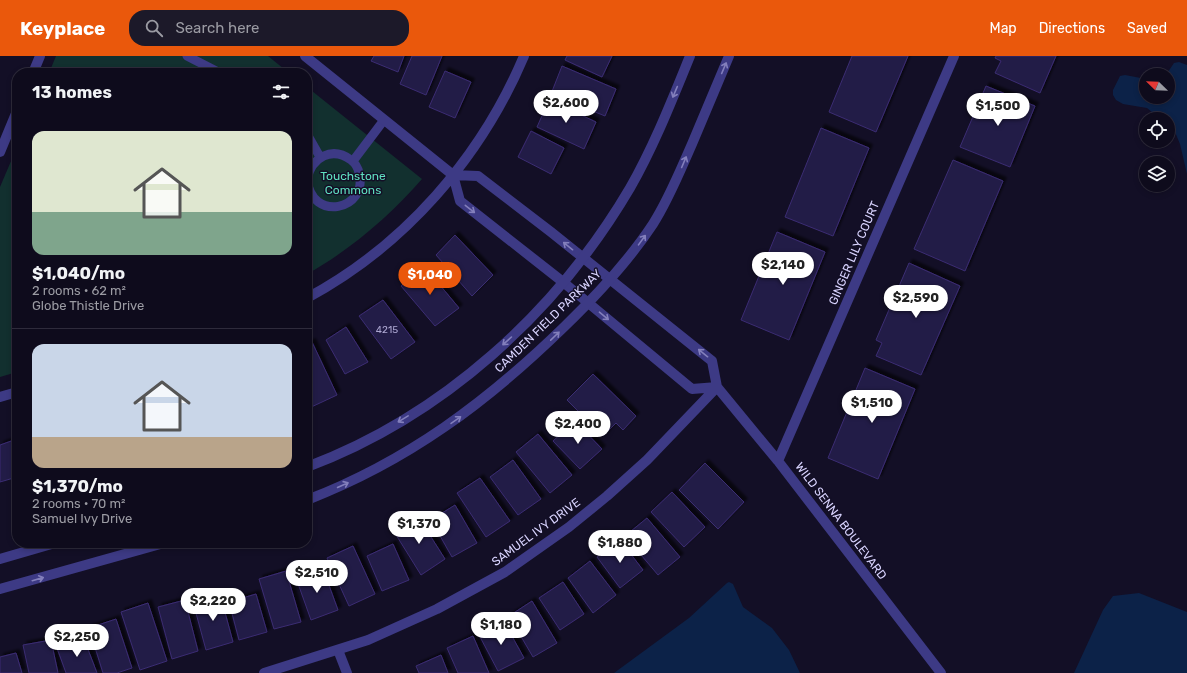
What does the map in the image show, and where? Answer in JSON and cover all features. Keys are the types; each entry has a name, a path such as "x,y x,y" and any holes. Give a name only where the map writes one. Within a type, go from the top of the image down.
{"street":[{"path":"35,68 40,56"},
{"path":"305,56 453,175 460,201 563,282 692,388 717,387"},
{"path":"312,295 358,267 389,242 420,213 453,175 489,124 524,56"},
{"name":"CAMDEN FIELD PARKWAY","path":"312,465 375,436 413,413 448,390 480,366 527,324 583,257 621,202 637,174 666,114 690,56"},
{"name":"CAMDEN FIELD PARKWAY","path":"312,498 338,487 402,455 470,410 514,375 588,303 610,279 643,238 667,199 729,56"},
{"name":"GINGER LILY COURT","path":"778,461 954,56"},
{"path":"0,152 12,123"},
{"name":"WILD SENNA BOULEVARD","path":"453,175 478,176 583,257 712,361 717,387 778,461 941,673"},
{"name":"SAMUEL IVY DRIVE","path":"264,673 368,640 437,609 505,572 569,527 647,460 717,387"},
{"path":"0,397 12,393"},
{"path":"0,559 38,548"},
{"path":"0,589 146,548"},
{"path":"338,650 347,673"}],"lane":[{"path":"187,56 210,68"},
{"path":"353,161 384,120"},
{"path":"312,143 320,157"},
{"path":"312,166 320,157 328,154 345,156 353,161 358,168 360,186 357,194 351,201 335,207 326,206 318,202 312,196"}],"green space":[{"path":"56,56 268,56 283,68 51,68"},
{"name":"Touchstone Commons","path":"312,91 422,179 383,219 354,243 312,271"},
{"path":"12,159 12,373 0,377 0,187"}],"water":[{"path":"1179,62 1187,65 1187,174 1180,144 1175,132 1175,112 1152,112 1147,108 1123,104 1116,100 1113,95 1113,90 1120,76 1125,75 1139,78 1139,104 1175,104 1175,68 1171,68 1174,63"},
{"path":"729,582 733,584 743,607 772,628 789,650 800,673 614,673 689,618"},
{"path":"1139,593 1187,612 1187,673 1074,673 1103,610 1113,596"}],"building":[{"path":"374,56 404,56 398,72 371,61"},
{"path":"412,56 442,56 426,95 400,84"},
{"path":"567,56 612,56 602,77 565,60"},
{"path":"852,56 908,56 876,132 829,112"},
{"path":"996,56 1056,56 1040,93 995,73 1001,61 995,58"},
{"path":"562,66 616,89 605,116 551,94"},
{"path":"445,71 471,82 455,118 429,107"},
{"path":"986,86 1035,106 1010,167 960,147"},
{"path":"549,100 596,122 584,149 537,127"},
{"path":"821,128 869,148 833,236 785,217"},
{"path":"531,131 564,148 551,174 518,157"},
{"path":"953,160 1003,181 965,271 914,249"},
{"path":"777,232 825,252 789,340 741,320"},
{"path":"455,235 493,275 472,296 436,255"},
{"path":"909,263 960,286 921,375 876,356 882,343 876,340"},
{"path":"424,266 459,308 435,326 401,286"},
{"path":"383,300 415,342 391,359 359,316"},
{"path":"346,327 368,362 345,374 326,340"},
{"path":"312,342 337,395 312,407"},
{"path":"865,368 915,389 878,479 828,458"},
{"path":"593,374 636,416 623,430 616,423 603,436 567,400"},
{"path":"575,421 602,449 580,469 553,441"},
{"path":"538,434 572,475 550,493 516,452"},
{"path":"12,441 12,478 0,482 0,445"},
{"path":"513,460 541,499 518,515 490,477"},
{"path":"705,463 744,502 718,529 679,490"},
{"path":"480,478 510,521 486,537 457,493"},
{"path":"672,492 705,527 684,547 651,512"},
{"path":"455,505 477,543 452,557 431,520"},
{"path":"417,515 445,559 421,575 393,530"},
{"path":"647,518 680,557 658,575 625,536"},
{"path":"620,540 643,570 620,588 597,557"},
{"path":"393,544 409,580 382,591 367,556"},
{"path":"353,546 375,594 349,606 327,558"},
{"path":"590,561 616,595 593,613 568,578"},
{"path":"323,569 338,610 311,620 296,578"},
{"path":"286,571 301,622 274,629 259,579"},
{"path":"563,582 584,614 560,630 539,598"},
{"path":"220,594 233,642 206,650 193,602"},
{"path":"256,594 267,632 239,640 229,602"},
{"path":"185,600 198,651 172,659 158,607"},
{"path":"532,601 557,643 533,657 509,616"},
{"path":"148,603 167,661 140,670 121,612"},
{"path":"116,619 132,668 117,673 103,673 89,628"},
{"path":"503,620 524,658 498,671 478,633"},
{"path":"473,636 489,673 458,673 447,648"},
{"path":"84,639 97,673 66,673 57,648"},
{"path":"51,640 58,673 29,673 23,645"},
{"path":"16,653 22,673 0,673 0,657"},
{"path":"441,655 448,673 419,673 416,666"}]}
